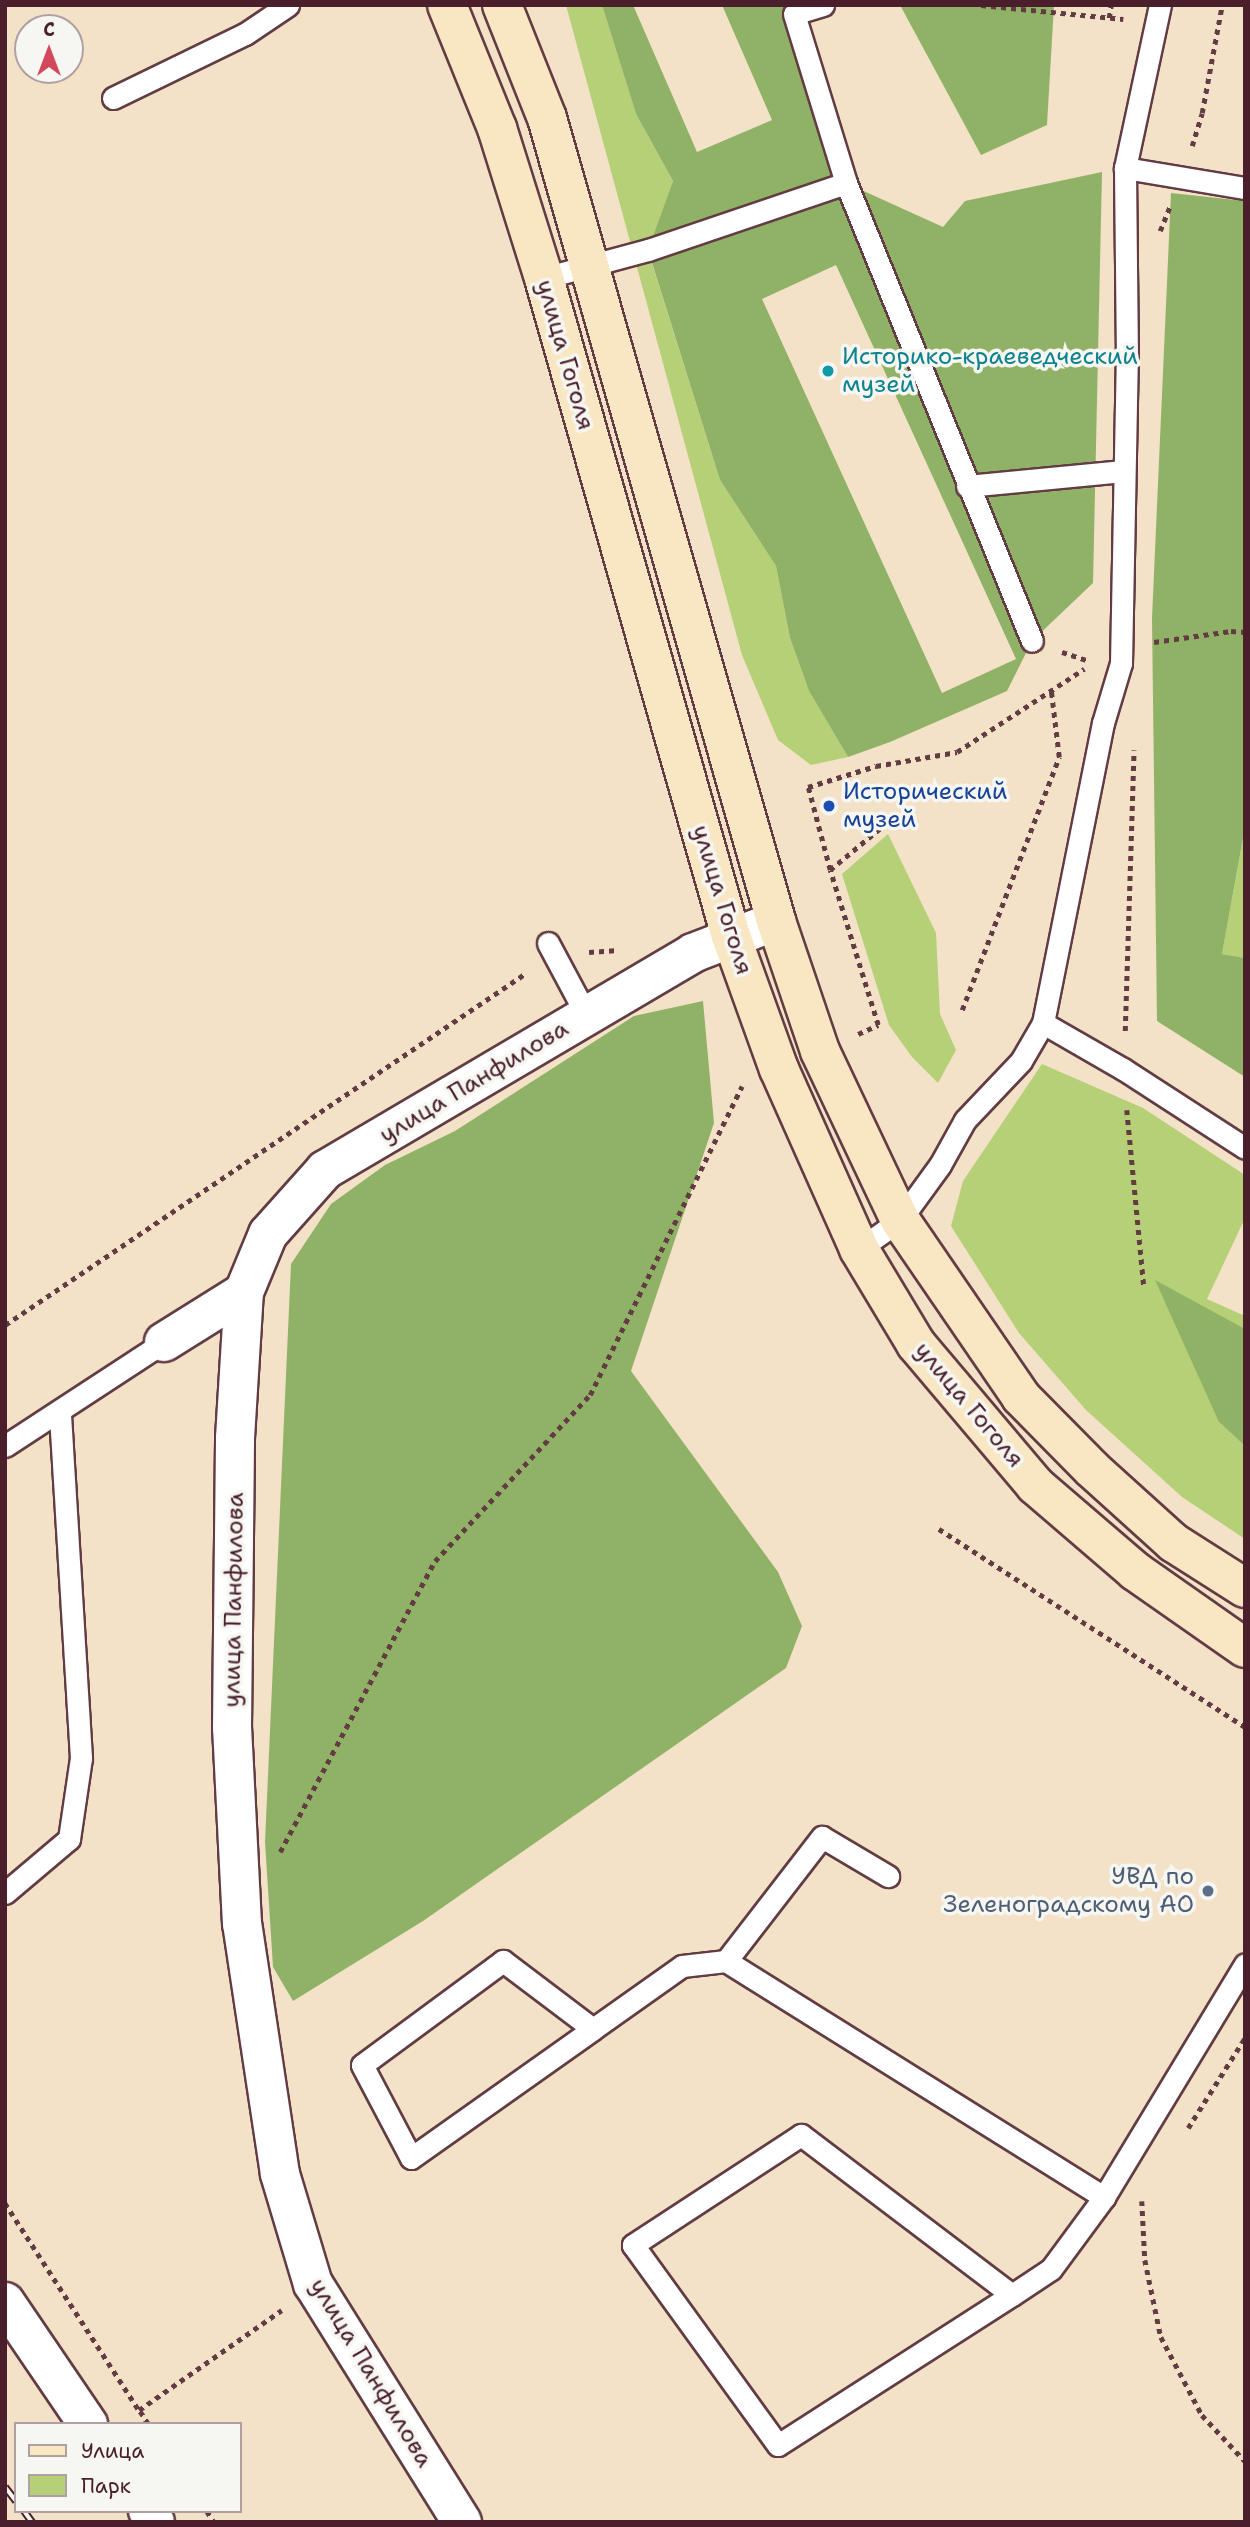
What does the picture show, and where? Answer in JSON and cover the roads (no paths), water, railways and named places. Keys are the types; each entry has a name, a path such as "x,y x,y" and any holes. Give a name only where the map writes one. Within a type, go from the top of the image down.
{"street":[{"name":"улица Гоголя","path":"447,5 496,128 544,278 731,936 779,1069 859,1249 916,1344 1035,1485 1135,1570 1245,1648"},
{"name":"улица Гоголя","path":"502,5 547,118 776,921 820,1051 900,1220 1021,1397 1092,1469 1174,1543 1245,1588"},
{"name":"улица Панфилова","path":"462,2522 313,2284 280,2174 242,1924 232,1728 236,1438 244,1292 268,1234 325,1170 693,953 731,936 776,921"},
{"path":"164,1342 244,1292"},
{"path":"5,2302 87,2422"}],"lane":[{"path":"113,99 246,34 288,5"},
{"path":"824,5 794,14 846,183 1032,641"},
{"path":"859,1249 900,1220 940,1165 965,1121 1021,1061 1043,1023 1103,723 1121,663 1127,361 1125,168 1157,14"},
{"path":"1125,168 1245,188"},
{"path":"544,278 648,250 846,183"},
{"path":"967,486 1123,471"},
{"path":"551,949 587,1016"},
{"path":"1043,1023 1124,1069 1245,1148"},
{"path":"5,1446 164,1342"},
{"path":"5,1893 69,1839 81,1758 60,1411"},
{"path":"726,1961 822,1836 888,1876"},
{"path":"593,2029 503,1961 362,2065 411,2158 682,1966 726,1961 1104,2197"},
{"path":"1012,2295 801,2135 633,2245 778,2445 1012,2295 1051,2269 1104,2197 1245,1964"}],"railway":[{"path":"5,2487 14,2498"},
{"path":"25,2513 32,2522"}],"place":[{"name":"Историко-краеведческий музей","path":"828,371"},
{"name":"Исторический музей","path":"829,806"},
{"name":"УВД по Зеленоградскому АО","path":"1208,1891"}]}
